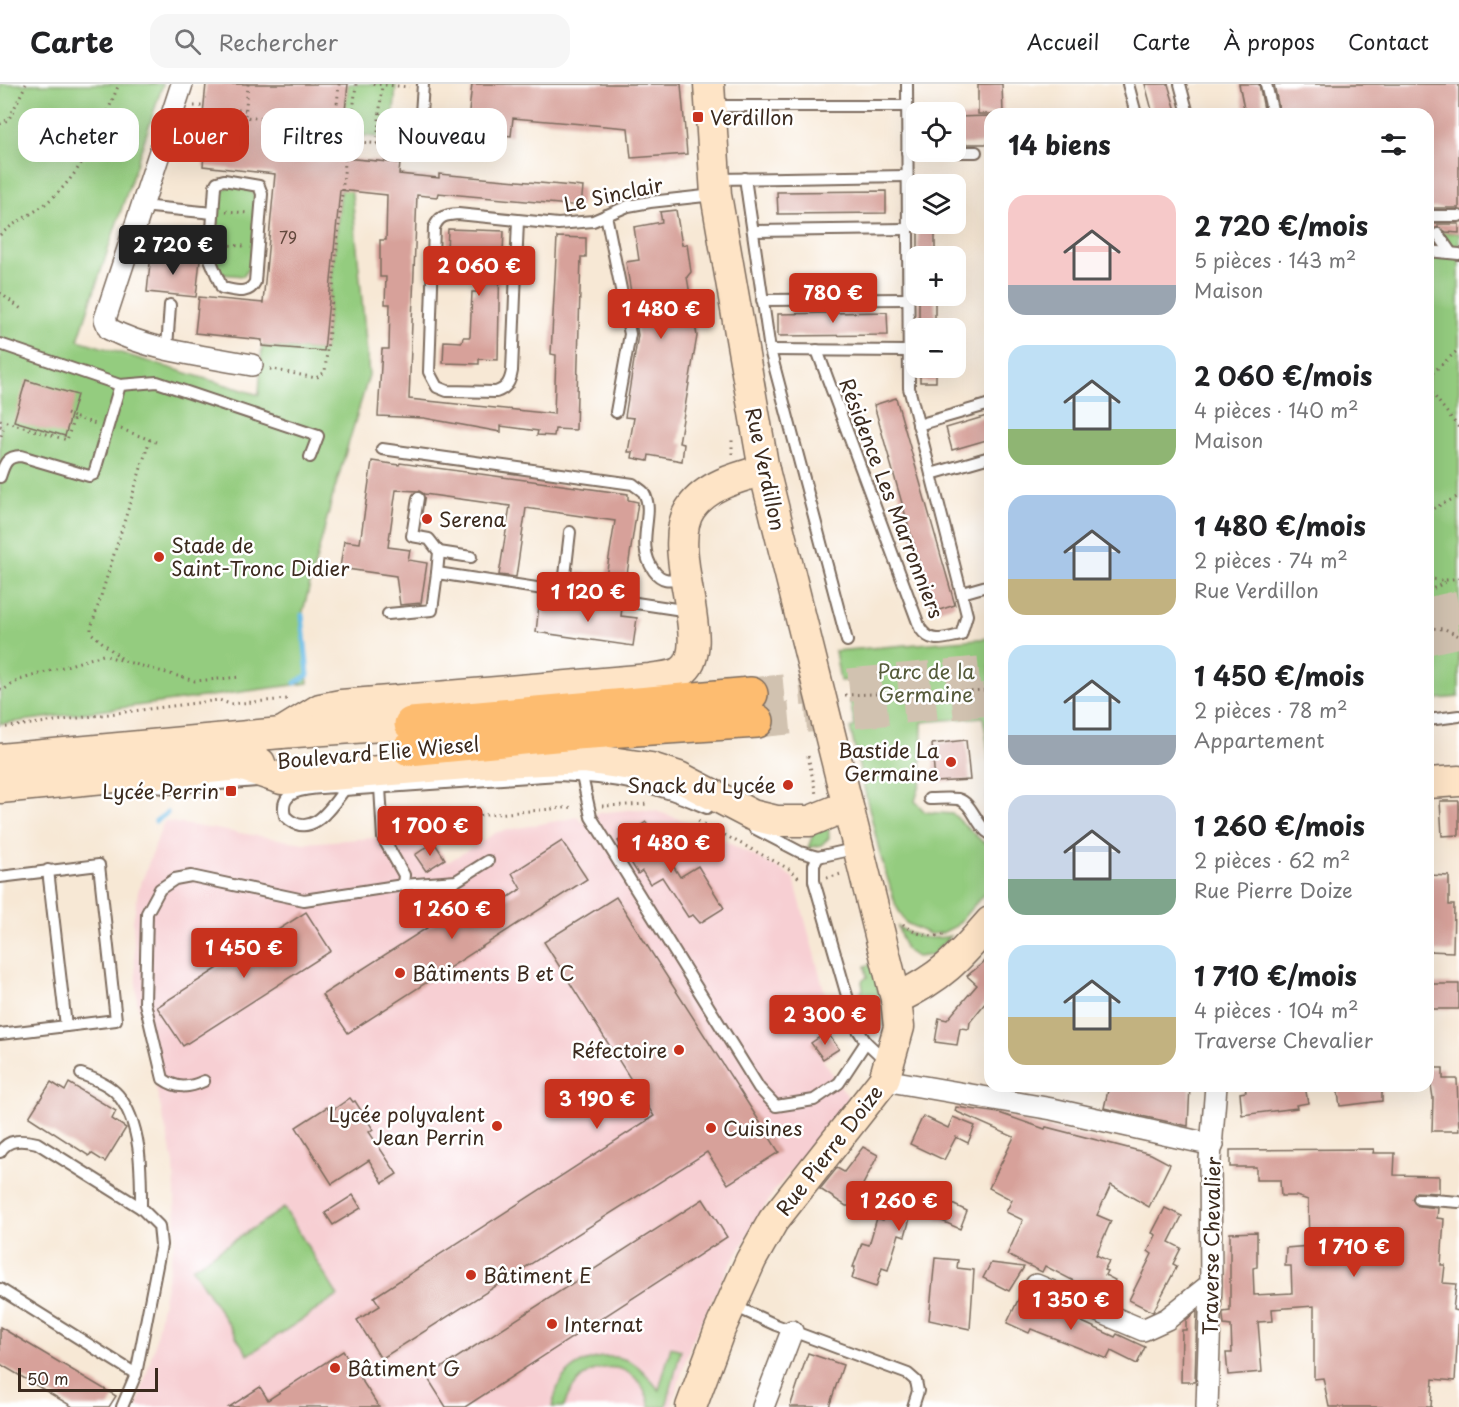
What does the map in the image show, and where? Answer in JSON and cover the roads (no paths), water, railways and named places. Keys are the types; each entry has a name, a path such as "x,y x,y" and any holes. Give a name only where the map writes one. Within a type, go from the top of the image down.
{"highway":[{"name":"Boulevard Elie Wiesel","path":"410,737 576,733 754,708"}],"street":[{"path":"182,84 105,319 109,329 119,334 167,348 252,365"},
{"name":"Rue Verdillon","path":"710,95 715,187 764,470 896,999"},
{"path":"286,718 341,705 671,676 688,666 693,655 692,611 680,536 684,521 692,507 721,484 764,470"},
{"name":"Boulevard Elie Wiesel","path":"0,759 286,718 410,737"},
{"name":"Boulevard Elie Wiesel","path":"6,793 240,765 410,737"},
{"path":"240,765 282,779 478,762 584,758 651,768 680,777 752,815 761,827 810,821 847,806"},
{"path":"1434,783 1459,781"},
{"path":"896,999 929,984 942,974 984,928"},
{"name":"Rue Pierre Doize","path":"691,1407 741,1309 773,1221 887,1072 899,1027 896,999"},
{"path":"887,1072 1213,1145"},
{"name":"Traverse Chevalier","path":"1207,1407 1211,1284 1210,1160 1216,1092"},
{"path":"1036,1285 1143,1330 1167,1319 1211,1284"},
{"path":"763,1407 792,1331"}],"lane":[{"name":"Résidence Les Marronniers","path":"907,84 907,102"},
{"path":"1128,84 1134,108"},
{"path":"1180,84 1186,108"},
{"path":"1266,84 1272,108"},
{"path":"421,108 423,86"},
{"path":"710,95 906,106"},
{"path":"966,152 976,152"},
{"path":"715,187 746,178 906,176"},
{"path":"746,178 770,350 847,641"},
{"path":"224,180 259,186 262,194 255,282 252,289 245,292 222,288 210,259 213,212 217,182 224,180"},
{"name":"Le Sinclair","path":"518,220 512,371 509,383 503,390 496,392 447,391 437,387 429,372 434,228 437,220 445,214 458,214 518,220 558,224 593,221 628,206 715,187"},
{"path":"141,206 213,212"},
{"path":"606,215 630,334 616,412"},
{"path":"1434,216 1459,216"},
{"path":"753,231 906,229"},
{"path":"1438,234 1455,253"},
{"path":"1434,251 1455,253"},
{"path":"762,300 906,299"},
{"path":"167,348 170,305"},
{"path":"0,344 120,385 157,382 318,436 310,457"},
{"name":"Résidence Les Marronniers","path":"770,350 906,351"},
{"name":"Résidence Les Marronniers","path":"817,350 926,637 935,640 961,635 967,615 918,425 909,378"},
{"path":"0,477 5,461 21,456 89,476 94,474 113,428 120,385"},
{"path":"918,425 984,406"},
{"path":"382,449 633,484 643,492 646,503 644,547 647,561 658,576 667,581 686,577"},
{"path":"931,474 984,459"},
{"path":"418,498 412,536 429,539 440,552 471,557"},
{"path":"563,593 570,532"},
{"path":"388,614 432,610 440,552"},
{"path":"437,573 692,611"},
{"path":"962,593 984,587"},
{"path":"1434,719 1459,716"},
{"path":"0,749 175,731"},
{"path":"344,790 317,822 308,826 299,825 285,816 283,807 285,799 292,793 334,787 344,790 547,775 582,776 643,784 674,793 720,814"},
{"path":"582,776 591,817 759,1088 776,1106 814,1100 839,1083 866,1042"},
{"path":"134,788 198,787 282,779"},
{"path":"380,787 383,838 404,875 403,885"},
{"path":"6,793 102,790"},
{"path":"928,799 959,800 968,805 984,829"},
{"path":"761,827 800,852 818,857 858,848"},
{"path":"818,857 814,865 814,882 856,1027 887,1072"},
{"path":"204,1081 191,1087 172,1086 163,1079 145,1003 147,914 160,889 175,879 190,876 304,900 403,885 456,881 488,861"},
{"path":"0,877 99,865 116,1020 0,1034"},
{"path":"48,870 66,1026"},
{"path":"81,1074 104,1083 117,1094 131,1115 141,1174 141,1208"},
{"path":"0,1152 3,1147 19,1139 38,1143 141,1208 159,1226 161,1245 136,1374 122,1407"},
{"path":"1419,1199 1459,1202"},
{"path":"0,1288 136,1374"},
{"path":"741,1309 792,1331 908,1374 916,1381 918,1391 913,1407"}],"waterway":[{"path":"295,683 308,675 302,615"},
{"path":"156,821 167,813"}],"tunnel":[{"path":"1434,613 1459,607"},
{"path":"1434,637 1459,631"},
{"path":"751,694 984,673"},
{"path":"757,721 984,700"}],"place":[{"name":"Verdillon","path":"698,117"},
{"name":"Serena","path":"427,519"},
{"name":"Stade de Saint-Tronc Didier","path":"159,557"},
{"name":"Bastide La Germaine","path":"951,762"},
{"name":"Snack du Lycée","path":"788,785"},
{"name":"Lycée Perrin","path":"231,791"},
{"name":"Bâtiments B et C","path":"400,973"},
{"name":"Réfectoire","path":"679,1050"},
{"name":"Lycée polyvalent Jean Perrin","path":"497,1126"},
{"name":"Cuisines","path":"711,1128"},
{"name":"Bâtiment E","path":"471,1275"},
{"name":"Internat","path":"552,1324"},
{"name":"Bâtiment G","path":"335,1368"}],"park label":[{"name":"Parc de la Germaine","path":"926,682"}]}
